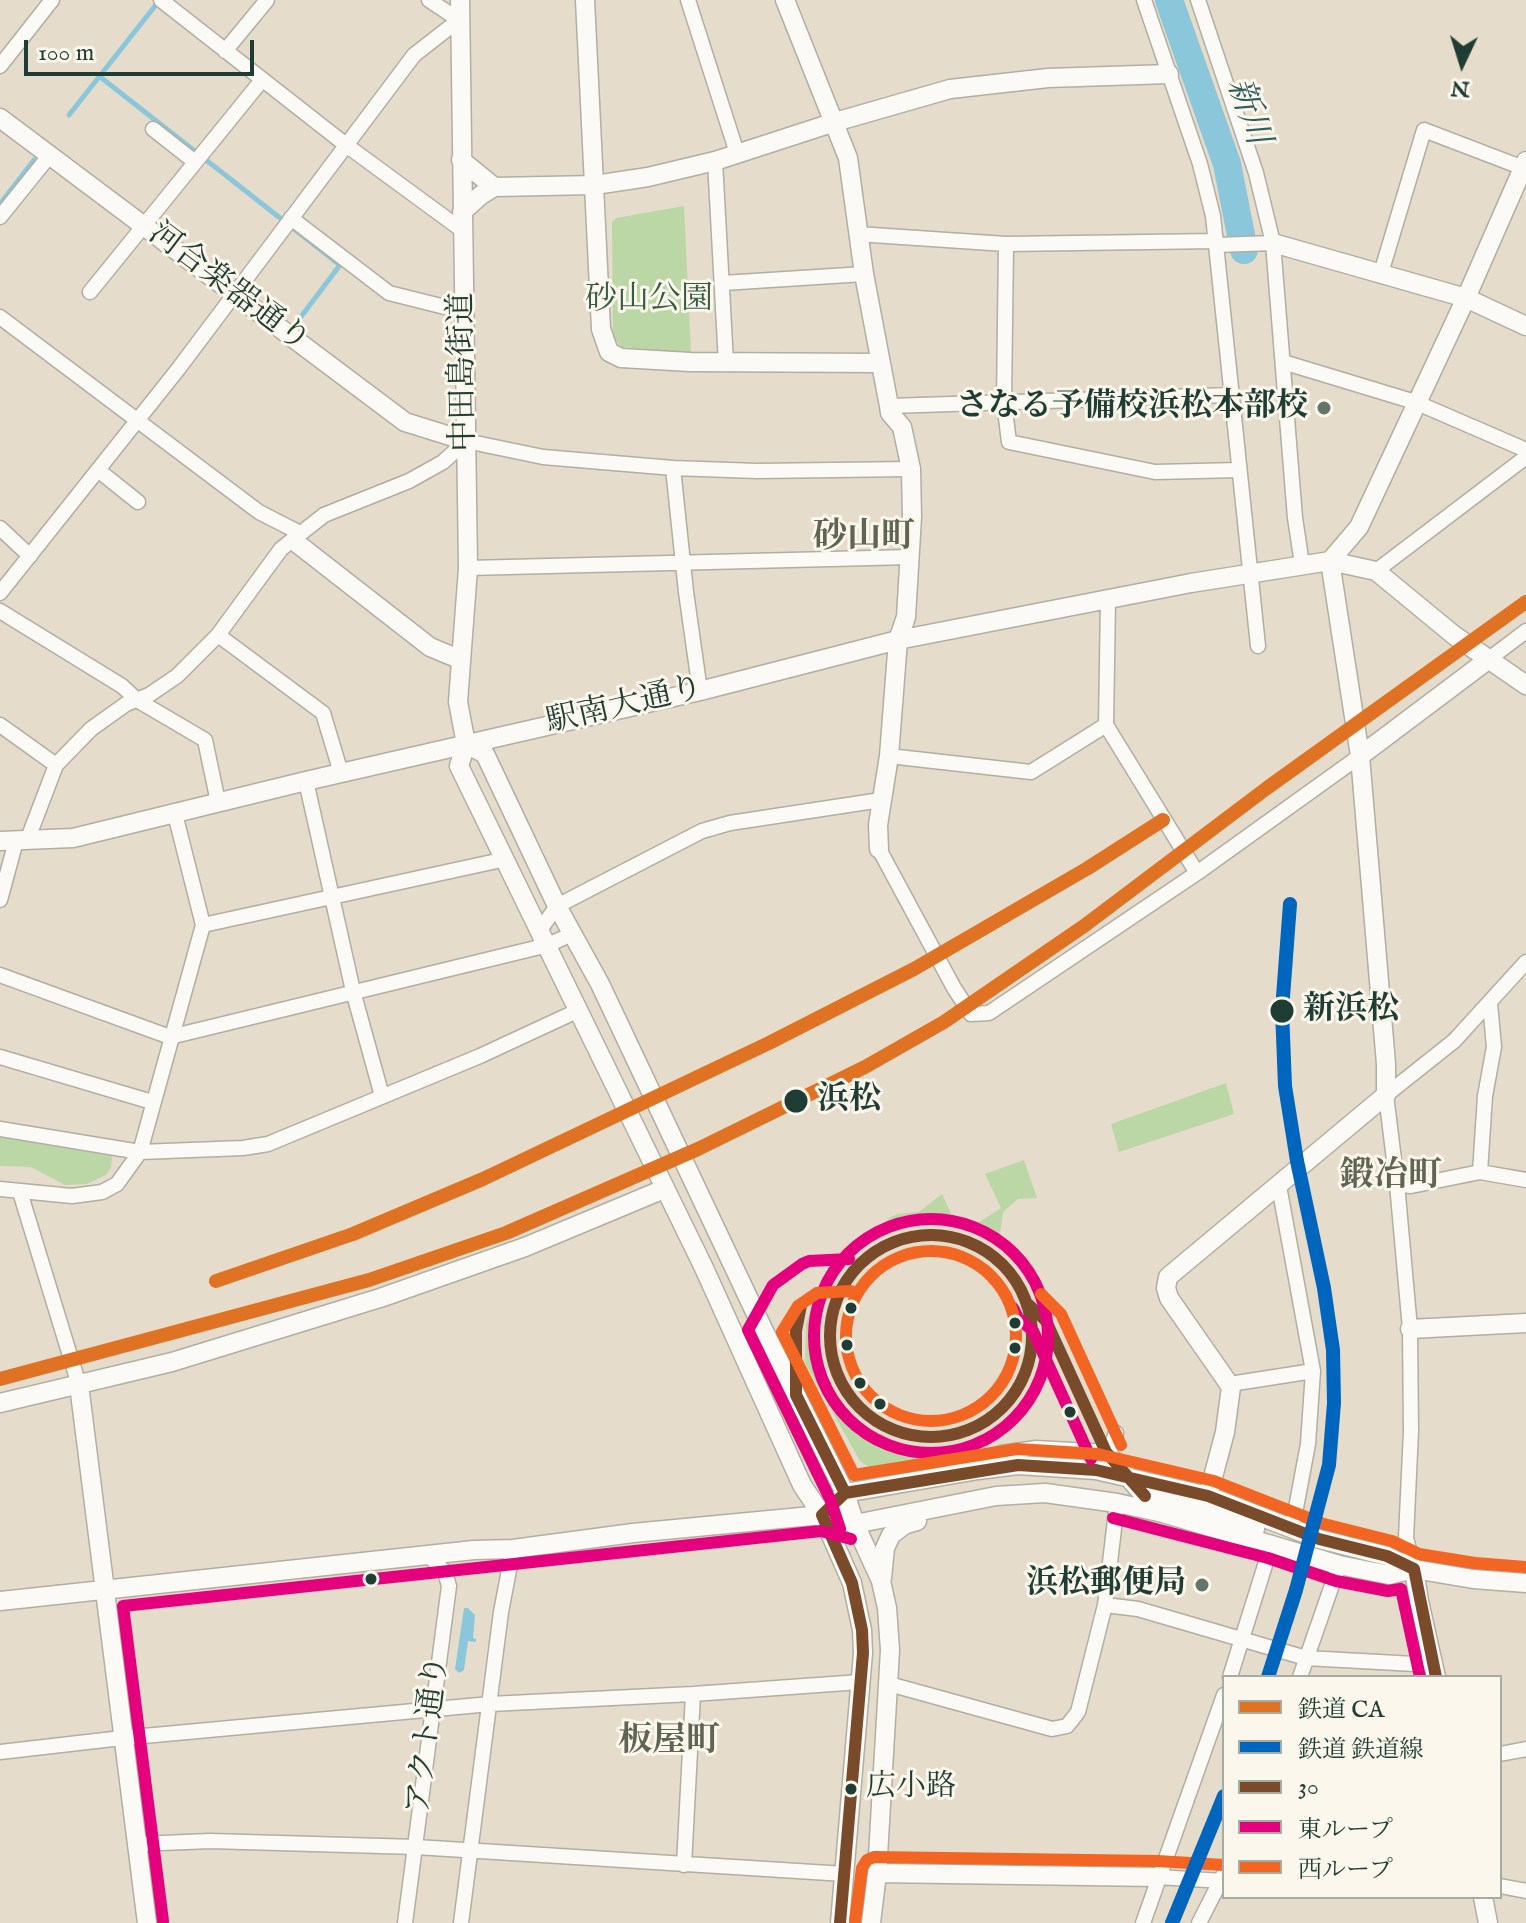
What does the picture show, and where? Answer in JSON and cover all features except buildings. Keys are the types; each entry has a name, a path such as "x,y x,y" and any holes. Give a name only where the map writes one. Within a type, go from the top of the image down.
{"street":[{"path":"0,66 52,0"},
{"path":"225,51 267,0"},
{"path":"0,593 236,294 414,55 459,20 429,0"},
{"name":"中田島街道","path":"460,0 468,568 458,702 466,744 459,766 704,1268 809,1495 826,1511 852,1583 862,1630 840,1923"},
{"path":"585,0 601,329 609,352 621,358 726,363 881,363"},
{"path":"688,0 737,153"},
{"path":"785,0 848,158 857,234 890,413 902,427 911,469 911,557 906,617 898,640 889,756 878,825 879,849 971,1014 989,1013 1197,873 1526,631"},
{"path":"1144,0 1203,176 1220,243 1231,395 1258,646"},
{"path":"1198,0 1256,173 1283,362 1298,565"},
{"path":"164,2 346,145 462,221 481,195 494,187 595,185 648,177 715,161 930,94 992,82 1169,74"},
{"path":"90,292 262,80"},
{"name":"河合楽器通り","path":"0,118 405,422 466,441"},
{"path":"153,129 199,158"},
{"path":"1105,1605 1138,1609 1306,1658 1357,1669 1434,1671 1406,1538 1411,1431 1410,1329 1386,1095 1385,1048 1360,756 1330,561 1359,527 1525,166 1424,130 1381,273"},
{"path":"0,217 50,155"},
{"path":"461,160 494,187"},
{"path":"715,161 726,363"},
{"path":"288,222 384,291 465,312"},
{"path":"857,234 1006,244 1268,242 1466,298 1526,326"},
{"path":"1006,244 1004,402 1009,442 1155,472 1239,470"},
{"path":"723,283 864,274"},
{"path":"0,317 259,512 297,537 430,647 459,659"},
{"path":"1283,362 1415,402 1526,450"},
{"path":"889,406 1231,395"},
{"path":"0,900 14,841 56,765 91,729 126,704 177,676 218,635 281,549 324,515 409,481 443,462 466,441 543,457 673,468 757,471 911,469"},
{"path":"1526,457 1376,571 1455,636 1526,685"},
{"path":"673,468 700,691"},
{"path":"98,470 138,502"},
{"path":"0,528 30,556"},
{"path":"468,568 911,557"},
{"name":"駅南大通り","path":"14,841 73,838 700,691 898,640 1298,565 1330,561 1376,571"},
{"path":"1108,600 1106,725 1197,873"},
{"path":"0,611 205,740 218,802"},
{"path":"218,635 323,713 341,773"},
{"path":"0,725 56,765"},
{"path":"889,756 1031,772 1106,725"},
{"path":"466,744 485,754 557,906 600,984 764,1331 845,1493 881,1581 887,1608 890,1650 877,1873 871,1923"},
{"path":"306,781 353,991 382,1096"},
{"path":"544,937 557,906 687,838 718,826 881,800"},
{"path":"0,1189 72,1196 102,1192 117,1184 140,1152 203,925 175,814"},
{"path":"203,925 506,859"},
{"path":"0,975 170,1037 353,991 544,937 572,934"},
{"path":"1208,1496 1232,1392 1230,1384 1169,1298 1166,1288 1168,1277 1454,1041 1526,962"},
{"path":"1480,1172 1485,1096 1494,1047 1490,1003"},
{"path":"0,1129 140,1152 243,1148 268,1144 480,1056 577,1011"},
{"path":"0,1057 152,1102"},
{"path":"1397,1184 1411,1186 1480,1172 1526,1180"},
{"path":"1279,1186 1313,1371 1308,1444 1292,1529"},
{"path":"0,1403 172,1362 395,1293 525,1247 664,1189"},
{"path":"20,1192 79,1385 147,1923"},
{"path":"1410,1329 1526,1323"},
{"path":"1230,1384 1313,1371"},
{"path":"1106,1452 1113,1446 1116,1433"},
{"path":"940,1477 954,1467 1009,1452 1052,1448 1106,1452 1161,1496 1260,1531 1275,1544"},
{"path":"826,1511 845,1493 1018,1465 1096,1470 1208,1496 1292,1529 1387,1556 1414,1569 1473,1579 1526,1583"},
{"path":"1135,1478 1143,1494 1152,1500 1234,1525 1275,1544"},
{"path":"853,1518 993,1488 1017,1488 1117,1503 1275,1544 1339,1565 1389,1575 1414,1569"},
{"path":"0,1601 428,1555 513,1549 826,1511 853,1518 996,1496 1045,1493"},
{"path":"881,1581 885,1548 897,1529 926,1519 1005,1504 1015,1496"},
{"path":"889,1684 1052,1729 1067,1726 1078,1712 1105,1605 1117,1503"},
{"path":"1231,1675 1275,1544"},
{"name":"アクト通り","path":"461,1923 507,1574 513,1549"},
{"name":"アクト通り","path":"405,1923 449,1586 445,1572 428,1555"},
{"path":"1301,1675 1339,1565"},
{"path":"0,1752 490,1704 860,1682"},
{"path":"684,1865 693,1694"},
{"path":"1143,1923 1222,1700"},
{"path":"1502,1754 1526,1749"},
{"path":"138,1844 210,1841 416,1847 845,1874"},
{"path":"877,1873 1222,1879"},
{"path":"1199,1923 1222,1881"},
{"path":"1502,1886 1526,1891"},
{"path":"1483,1899 1488,1923"}],"green space":[{"name":"砂山公園","path":"684,206 691,353 622,347 613,338 612,222 616,218"},
{"path":"1226,1083 1234,1114 1119,1152 1111,1124"},
{"path":"0,1137 112,1156 111,1168 106,1175 87,1184 65,1185 31,1167 0,1166"},
{"path":"1024,1160 1037,1198 1018,1199 1003,1212 1000,1233 1004,1245 970,1228 1001,1208 985,1174"},
{"path":"942,1194 957,1226 947,1222 920,1222 892,1230 887,1219 897,1214 919,1212"},
{"path":"812,1306 819,1309 819,1364 825,1386 858,1425 856,1434 915,1455 920,1447 968,1442 969,1448 882,1468 869,1467 860,1461 805,1363 806,1324"}],"water":[{"path":"464,1608 475,1615 473,1638 476,1642 468,1641 464,1670 459,1673 455,1669"}],"waterway":[{"name":"新川","path":"1169,0 1227,164 1244,250"},
{"path":"69,115 159,1"},
{"path":"99,76 340,265 294,326"},
{"path":"0,204 34,160"}],"rail line":[{"name":"CA","path":"0,1379 369,1280 506,1233 698,1149 865,1067 944,1022 1084,926 1267,788 1526,602"},
{"name":"CA","path":"216,1281 353,1234 483,1179 769,1043 914,969 1088,868 1163,820"},
{"name":"鉄道線","path":"1269,1675 1296,1590 1329,1465 1334,1403 1333,1350 1324,1288 1297,1161 1285,1086 1282,1010 1290,904"},
{"name":"鉄道線","path":"1172,1923 1222,1801"}],"transit line":[{"name":"東ループ","path":"931,1219 954,1221 976,1228 1014,1253 1039,1291 1046,1313 1048,1336 1046,1359 1039,1381 1014,1419 976,1444 954,1451 931,1453 908,1451 886,1444 848,1419 823,1381 816,1359 814,1336 816,1313 823,1291 848,1253 886,1228 908,1221 931,1219"},
{"name":"30","path":"931,1235 970,1243 1002,1265 1024,1297 1032,1336 1024,1375 1002,1407 970,1429 931,1437 892,1429 860,1407 838,1375 830,1336 838,1297 860,1265 892,1243 931,1235"},
{"name":"西ループ","path":"931,1251 964,1258 991,1276 1009,1303 1016,1336 1009,1369 991,1396 964,1414 931,1421 898,1414 871,1396 853,1369 846,1336 853,1303 871,1276 898,1258 931,1251"},
{"name":"東ループ","path":"840,1529 830,1499 748,1330 773,1285 802,1264 849,1259"},
{"name":"西ループ","path":"851,1291 817,1293 798,1306 782,1332 854,1475 1017,1449 1098,1454 1214,1481 1324,1524 1392,1541 1419,1554 1526,1567"},
{"name":"西ループ","path":"1041,1294 1061,1314 1121,1445"},
{"name":"30","path":"1028,1304 1046,1321 1106,1452 1145,1496"},
{"name":"30","path":"801,1305 796,1331 796,1395 845,1493"},
{"name":"東ループ","path":"1013,1308 1018,1318 1033,1331 1091,1459"},
{"name":"30","path":"840,1923 863,1653 862,1630 852,1583 822,1515 845,1493 1018,1465 1096,1470 1208,1496 1319,1539 1387,1556 1414,1569"},
{"name":"東ループ","path":"1113,1518 1268,1558 1336,1581 1388,1591 1401,1589 1420,1675"},
{"name":"東ループ","path":"163,1921 123,1606 821,1531 851,1539"},
{"name":"30","path":"1414,1569 1436,1675"},
{"name":"西ループ","path":"855,1921 862,1868 867,1860 874,1857 1157,1861 1222,1865"}],"place":[{"name":"さなる予備校浜松本部校","path":"1324,408"},
{"name":"新浜松","path":"1282,1011"},
{"name":"浜松","path":"796,1101"},
{"name":"浜松郵便局","path":"1202,1585"},
{"name":"広小路","path":"851,1789"}],"district":[{"name":"砂山町","path":"864,539"},
{"name":"鍛冶町","path":"1391,1178"},
{"name":"板屋町","path":"669,1743"}]}
